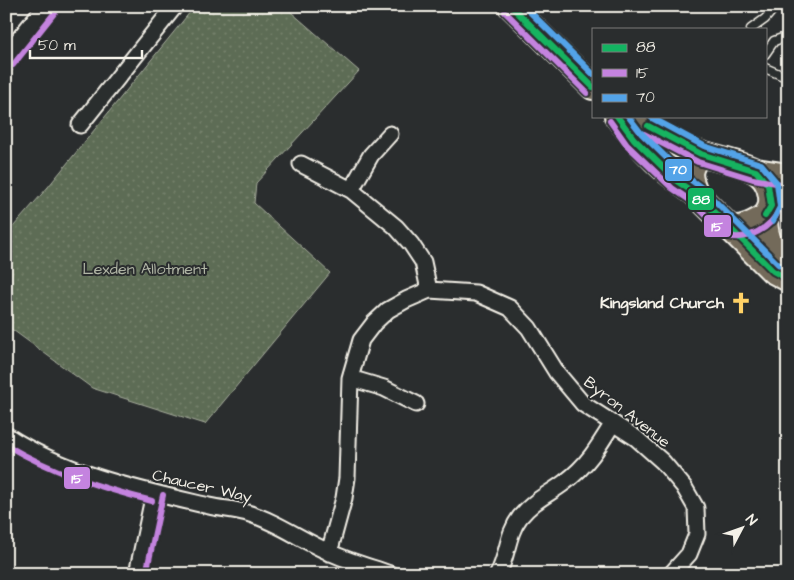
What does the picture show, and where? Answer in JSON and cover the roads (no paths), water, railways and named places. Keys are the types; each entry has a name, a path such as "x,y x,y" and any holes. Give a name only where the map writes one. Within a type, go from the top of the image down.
{"main road":[{"path":"511,6 591,81"},
{"path":"618,118 634,139 678,182 696,194 773,271 788,278"},
{"path":"636,118 701,154 756,171 788,176"},
{"path":"696,194 690,182 690,174 691,167 701,154"},
{"path":"756,171 768,185 775,208 767,237 772,249 783,264 788,278"},
{"path":"732,228 747,226 775,208"}],"street":[{"path":"6,60 49,6"},
{"path":"80,125 175,6"},
{"path":"351,190 371,155 390,134"},
{"path":"301,164 351,190 396,227 423,262 429,290"},
{"name":"Byron Avenue","path":"330,553 348,478 350,378 361,340 374,323 388,310 429,290 476,293 510,308 529,328 557,373 583,404 636,438 663,462 684,487 696,508 697,534 689,554 671,574"},
{"path":"350,378 384,388 416,404"},
{"path":"498,574 508,539 520,518 538,499 564,483 581,469 594,454 613,423"},
{"name":"Chaucer Way","path":"6,435 22,445 65,465 112,482 214,507 247,513 330,553 390,574"},
{"path":"136,574 154,493"}],"lane":[{"path":"753,28 765,20 776,6"},
{"path":"766,52 774,40 788,36"},
{"path":"766,68 788,78"}],"place":[{"name":"Kingsland Church","path":"741,303"}],"park label":[{"name":"Lexden Allotment","path":"145,269"}]}
